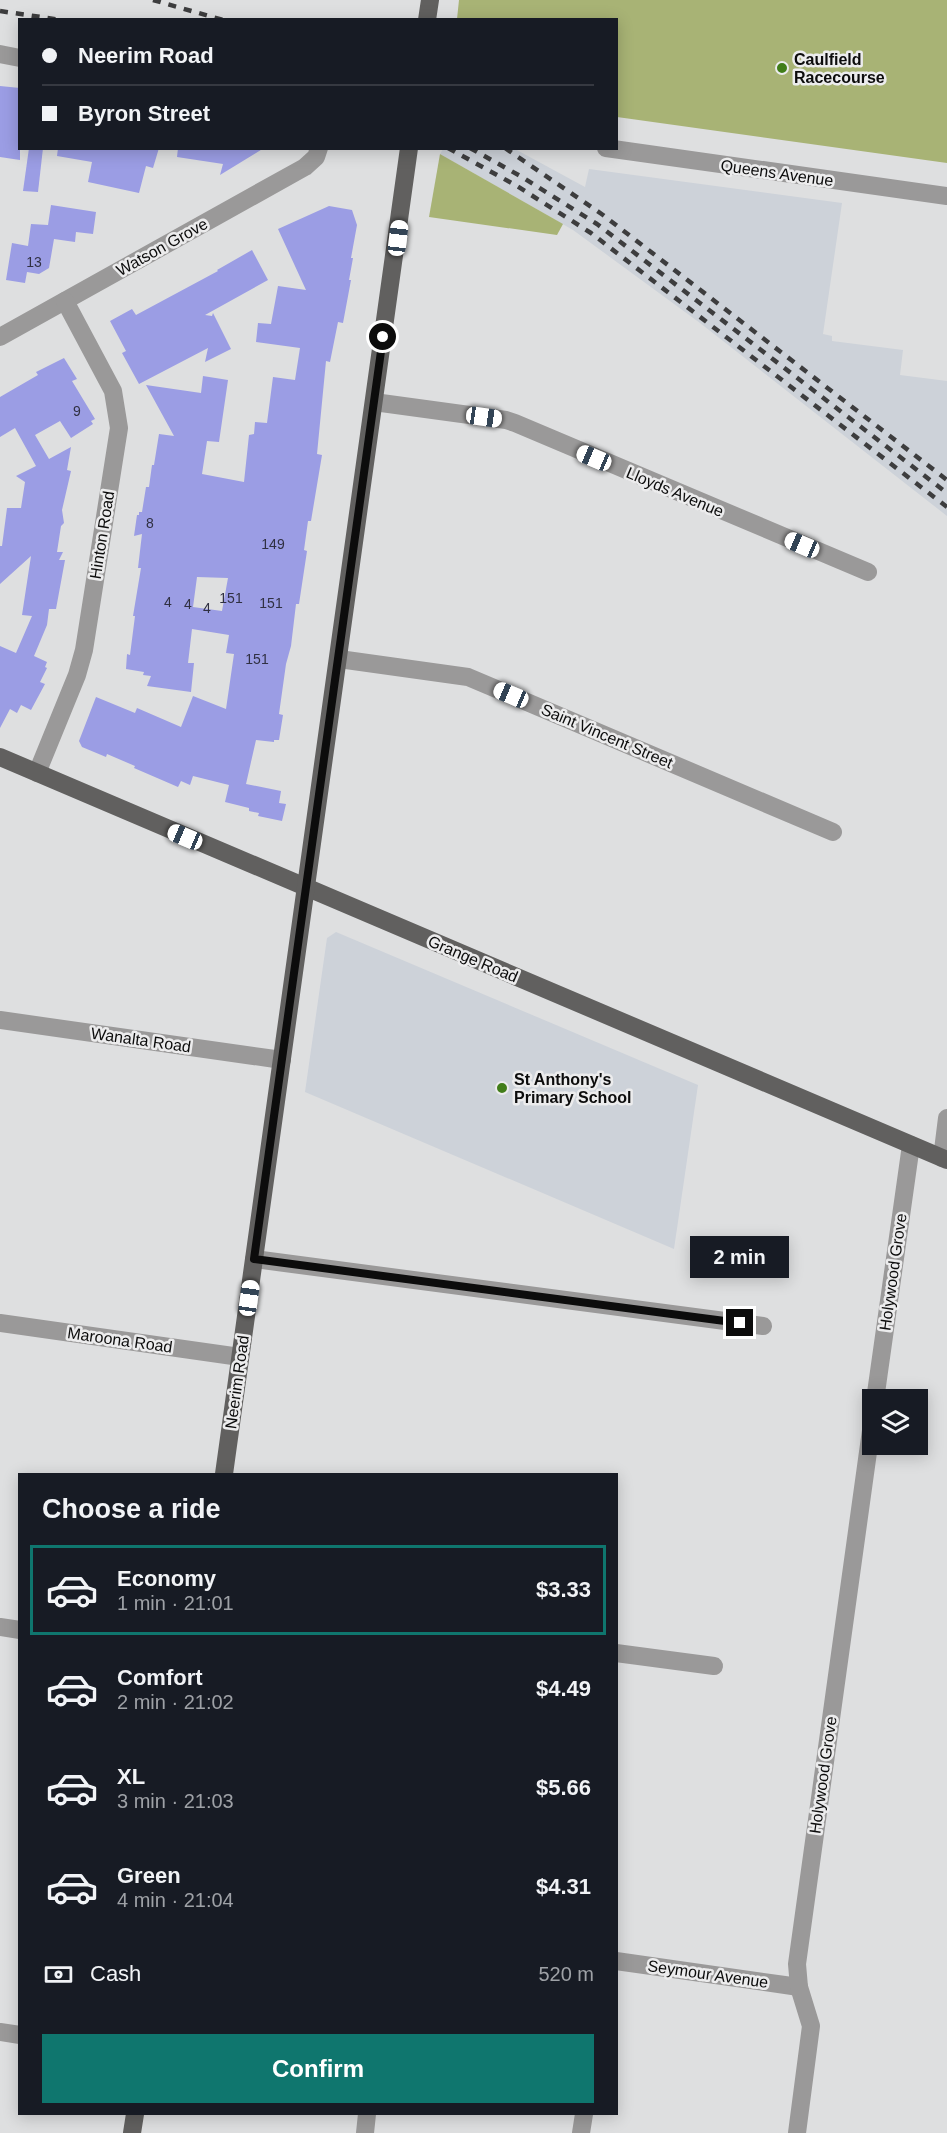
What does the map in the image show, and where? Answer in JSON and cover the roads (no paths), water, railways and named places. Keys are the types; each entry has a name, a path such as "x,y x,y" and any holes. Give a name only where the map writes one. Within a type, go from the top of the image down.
{"main road":[{"path":"427,18 430,0"},
{"name":"Neerim Road","path":"224,1473 409,150"},
{"name":"Grange Road","path":"0,757 944,1159"},
{"path":"132,2133 135,2115"}],"street":[{"path":"0,54 18,58"},
{"name":"Watson Grove","path":"0,337 305,167 314,160 319,150"},
{"name":"Queens Avenue","path":"618,150 947,196"},
{"name":"Hinton Road","path":"37,773 77,675 84,650 119,428 113,391 65,301"},
{"name":"Lloyds Avenue","path":"374,402 515,423 868,572"},
{"name":"Saint Vincent Street","path":"339,659 468,677 833,832"},
{"name":"Wanalta Road","path":"0,1020 282,1060"},
{"path":"944,1159 947,1118"},
{"name":"Holywood Grove","path":"877,1389 911,1145"},
{"path":"254,1259 763,1326"},
{"name":"Maroona Road","path":"0,1323 240,1357"},
{"name":"Holywood Grove","path":"797,2133 811,2026 799,1987 797,1964 868,1455"},
{"path":"0,1627 18,1630"},
{"path":"618,1653 714,1666"},
{"name":"Seymour Avenue","path":"618,1961 799,1987"},
{"path":"0,2032 18,2035"},
{"path":"365,2133 367,2115"},
{"path":"581,2133 584,2115"}],"railway":[{"path":"153,0 216,18"},
{"path":"0,11 47,18"},
{"path":"452,150 517,186 591,233 947,507"},
{"path":"474,150 597,224 947,493"},
{"path":"508,150 603,215 947,480"}],"place":[{"name":"Caulfield Racecourse","path":"782,68"},
{"name":"St Anthony's Primary School","path":"502,1088"}]}
